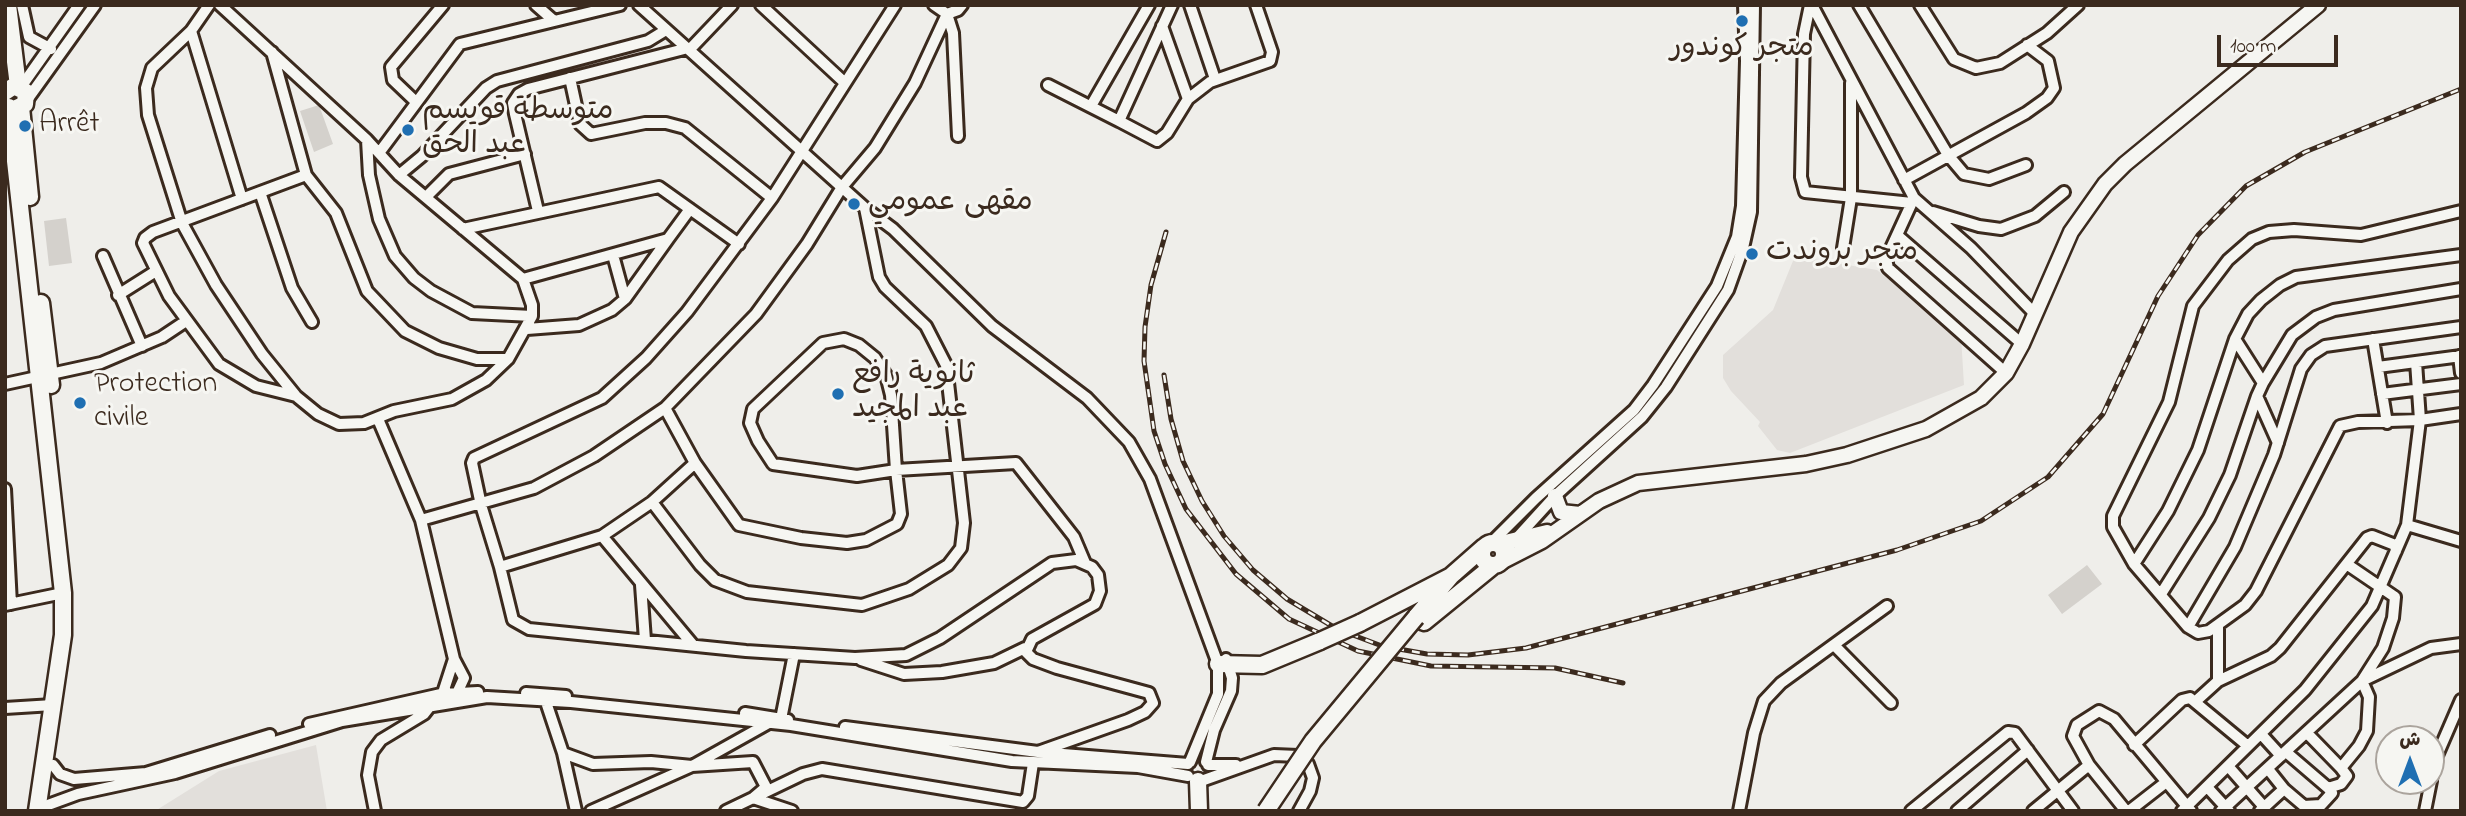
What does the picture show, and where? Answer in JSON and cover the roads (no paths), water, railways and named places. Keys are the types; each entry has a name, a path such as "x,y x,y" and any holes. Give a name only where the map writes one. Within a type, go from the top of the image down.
{"highway":[{"path":"8,5 12,97 45,376 74,586 74,627 53,765 40,810"},
{"path":"40,810 63,635 63,593 45,376"},
{"path":"1223,663 1262,665 1360,622 1498,550"},
{"path":"1266,811 1313,741 1420,619 1498,550"},
{"path":"1277,811 1319,748 1451,576"},
{"path":"1194,772 1199,811"}],"main road":[{"path":"1498,550 1561,528 1611,494 1650,481 1806,464 1871,448 1926,429 1962,411 1981,398 2006,373 2022,344 2071,232 2105,184 2125,164 2318,5"},
{"path":"1555,496 1561,512 1580,514"},
{"path":"1498,550 1561,528"}],"street":[{"path":"22,5 27,35 59,55"},
{"path":"12,97 79,5"},
{"path":"12,97 59,55 95,5"},
{"path":"209,5 191,31 152,68 146,88 152,135 182,223 216,285 262,354 296,396 318,414 339,424 364,423 410,407 452,399 486,380 508,359 532,316 532,305 523,279 399,174 367,140 220,5"},
{"path":"416,102 393,80 391,67 443,5"},
{"path":"536,5 553,20"},
{"path":"379,153 460,44 620,5"},
{"path":"459,695 571,702 808,727 1035,757 1209,775 1207,763 1214,730 1231,691 1223,663 1212,644 1150,479 1117,427 1087,398 992,326 894,229 865,208 639,5"},
{"path":"538,211 513,103 519,94 528,89 686,48 702,40 732,5"},
{"path":"761,5 845,83"},
{"path":"855,658 904,674 942,672 994,663 1025,648 1032,639 1095,604 1100,582 1092,567 1085,563 1067,559 1052,563 922,650 906,655 855,658 794,654 520,626 510,612 472,463 476,455 602,398 616,387 687,312 772,198 895,5"},
{"path":"934,5 947,13 953,33 958,136"},
{"path":"947,13 958,10 962,5"},
{"path":"1091,106 1149,5"},
{"path":"1119,121 1172,5"},
{"path":"1190,5 1215,79"},
{"path":"1048,85 1157,141 1167,133 1188,99 1215,79 1270,61 1272,52 1256,5"},
{"path":"1498,550 1536,498 1634,410 1678,347 1722,276 1737,237 1742,206 1746,61 1744,5"},
{"path":"1498,550 1642,417 1712,318 1738,266 1751,212 1754,5"},
{"path":"1811,5 1913,201 1886,259 1888,268 1984,357 2006,373"},
{"path":"1811,5 1804,34 1802,186 1810,195 1913,201 1971,248 2035,314"},
{"path":"1859,5 1948,155 1964,174 1989,180 2026,165"},
{"path":"1920,5 1954,60 1976,68 2000,63 2048,33 2078,5"},
{"path":"421,520 481,505 546,482 594,456 665,408 756,314 807,244 842,187 875,148 915,83 947,13"},
{"path":"1162,26 1188,99"},
{"path":"399,174 438,140 485,88 497,81 648,41 666,30"},
{"path":"191,31 242,199"},
{"path":"1904,180 2048,98 2054,88 2048,61 2027,46"},
{"path":"272,52 306,175 336,213 367,291 405,331 439,348 477,359 508,359"},
{"path":"570,78 580,124 591,134 645,123 666,123 685,128 772,198"},
{"path":"1843,248 1851,198 1851,79"},
{"path":"367,140 369,174 379,219 395,256 414,278 431,291 472,313 532,316"},
{"path":"425,197 449,174 525,154"},
{"path":"296,396 269,391 235,376 219,364 186,321 144,249 145,238 153,232 306,175"},
{"path":"463,229 659,187 739,244"},
{"path":"260,192 292,288 312,322"},
{"path":"1927,210 1979,226 2001,229 2035,216 2064,192"},
{"path":"652,502 699,565 726,586 862,605 909,589 948,565 961,548 964,523 946,365 926,326 885,287 879,276 865,208"},
{"path":"527,329 579,325 612,310 625,299 690,209"},
{"path":"2461,211 2361,235 2294,230 2269,232 2252,239 2228,260 2193,306 2169,402 2113,516 2117,537 2134,564 2188,627 2198,633 2218,625 2245,605 2256,590 2335,432 2345,423 2387,423 2461,414"},
{"path":"1898,235 2022,344"},
{"path":"523,279 668,239"},
{"path":"613,255 625,299"},
{"path":"2134,564 2168,511 2198,450 2235,339 2248,314 2261,300 2280,285 2296,277 2461,255"},
{"path":"103,256 142,346"},
{"path":"118,295 156,271"},
{"path":"2161,594 2209,518 2225,486 2257,396 2292,335 2316,317 2334,310 2461,289"},
{"path":"5,384 101,363 142,346 186,321"},
{"path":"2188,627 2235,547 2278,443 2301,369 2311,355 2325,346 2461,327"},
{"path":"665,408 695,463 739,525 768,534 847,543 866,540 897,524 901,514 896,470 891,396 886,375 875,358 859,345 844,339 823,343 789,372 753,409 750,417 758,441 774,464 779,467 857,476 896,470 1009,462 1021,466 1074,537 1085,563"},
{"path":"2235,339 2263,383"},
{"path":"2373,339 2387,423"},
{"path":"2378,368 2460,356 2461,373"},
{"path":"2165,783 2128,811 2090,765 2075,742 2073,730 2096,712 2102,711 2114,719 2186,809 2305,690 2372,606 2407,525 2420,420 2416,362"},
{"path":"2382,394 2461,384"},
{"path":"2257,396 2278,443"},
{"path":"379,419 421,520 454,659 464,678 459,695"},
{"path":"500,567 602,536 652,502 695,463"},
{"path":"5,489 8,605 63,593"},
{"path":"2407,525 2461,541"},
{"path":"602,536 693,645"},
{"path":"2196,701 2218,681 2271,656 2280,648 2370,536 2395,545 2396,551"},
{"path":"2208,788 2225,809 2362,681 2383,648 2396,607 2395,597 2348,565"},
{"path":"641,585 645,640"},
{"path":"1739,811 1754,733 1764,701 1781,683 1887,606"},
{"path":"2218,625 2218,681"},
{"path":"2362,681 2431,648 2461,644"},
{"path":"1834,645 1891,704"},
{"path":"53,765 68,778 84,780 146,773 336,716 370,713 459,695 544,693 770,715 781,719 1035,757 1145,712 1153,699 1149,693 1033,659 1025,648"},
{"path":"781,719 794,654"},
{"path":"374,811 368,775 372,752 381,740 424,714 438,701 449,680 454,659"},
{"path":"1194,772 1218,694 1223,663"},
{"path":"2341,768 2367,732 2369,697 2362,681"},
{"path":"2134,745 2182,700 2190,698 2248,746"},
{"path":"2445,743 2461,700"},
{"path":"546,702 563,753 576,811"},
{"path":"5,708 53,705"},
{"path":"40,810 78,794 175,773 370,713"},
{"path":"591,811 692,765 767,724"},
{"path":"1914,810 2004,733 2015,733 2073,811"},
{"path":"2307,733 2347,776 2341,784 2328,788"},
{"path":"2261,734 2332,793 2319,806 2304,806 2284,789 2269,769"},
{"path":"1957,811 2028,750"},
{"path":"563,753 593,764 651,762 692,765 753,762 766,787 753,798"},
{"path":"1194,772 1242,765 1280,754 1298,756 1305,761 1312,773 1312,783 1299,811"},
{"path":"726,811 809,772 822,769 1023,802 1028,796 1035,757"},
{"path":"1194,772 1200,759 1207,763 1242,765"},
{"path":"2033,811 2090,765"},
{"path":"2228,766 2262,809 2284,789"},
{"path":"753,798 792,811"}],"railway":[{"path":"1164,375 1171,419 1183,461 1202,501 1224,536 1253,570 1287,599 1337,629 1382,646 1427,654 1468,655 1526,648 1897,550 1981,521 2048,477 2103,414 2158,296 2198,235 2246,186 2305,152 2461,89"},
{"path":"1166,232 1151,285 1145,327 1144,361 1154,431 1165,464 1186,509 1236,574 1289,619 1358,651 1431,666 1555,668 1623,683"}],"place":[{"name":"متجر كوندور","path":"1742,21"},
{"name":"Arrêt","path":"25,126"},
{"name":"متوسطة قويسم عبد الحق","path":"408,130"},
{"name":"مقهى عمومي","path":"854,204"},
{"name":"متجر بروندت","path":"1752,254"},
{"name":"ثانوية رافع عبد المجيد","path":"838,394"},
{"name":"Protection civile","path":"80,403"}]}
